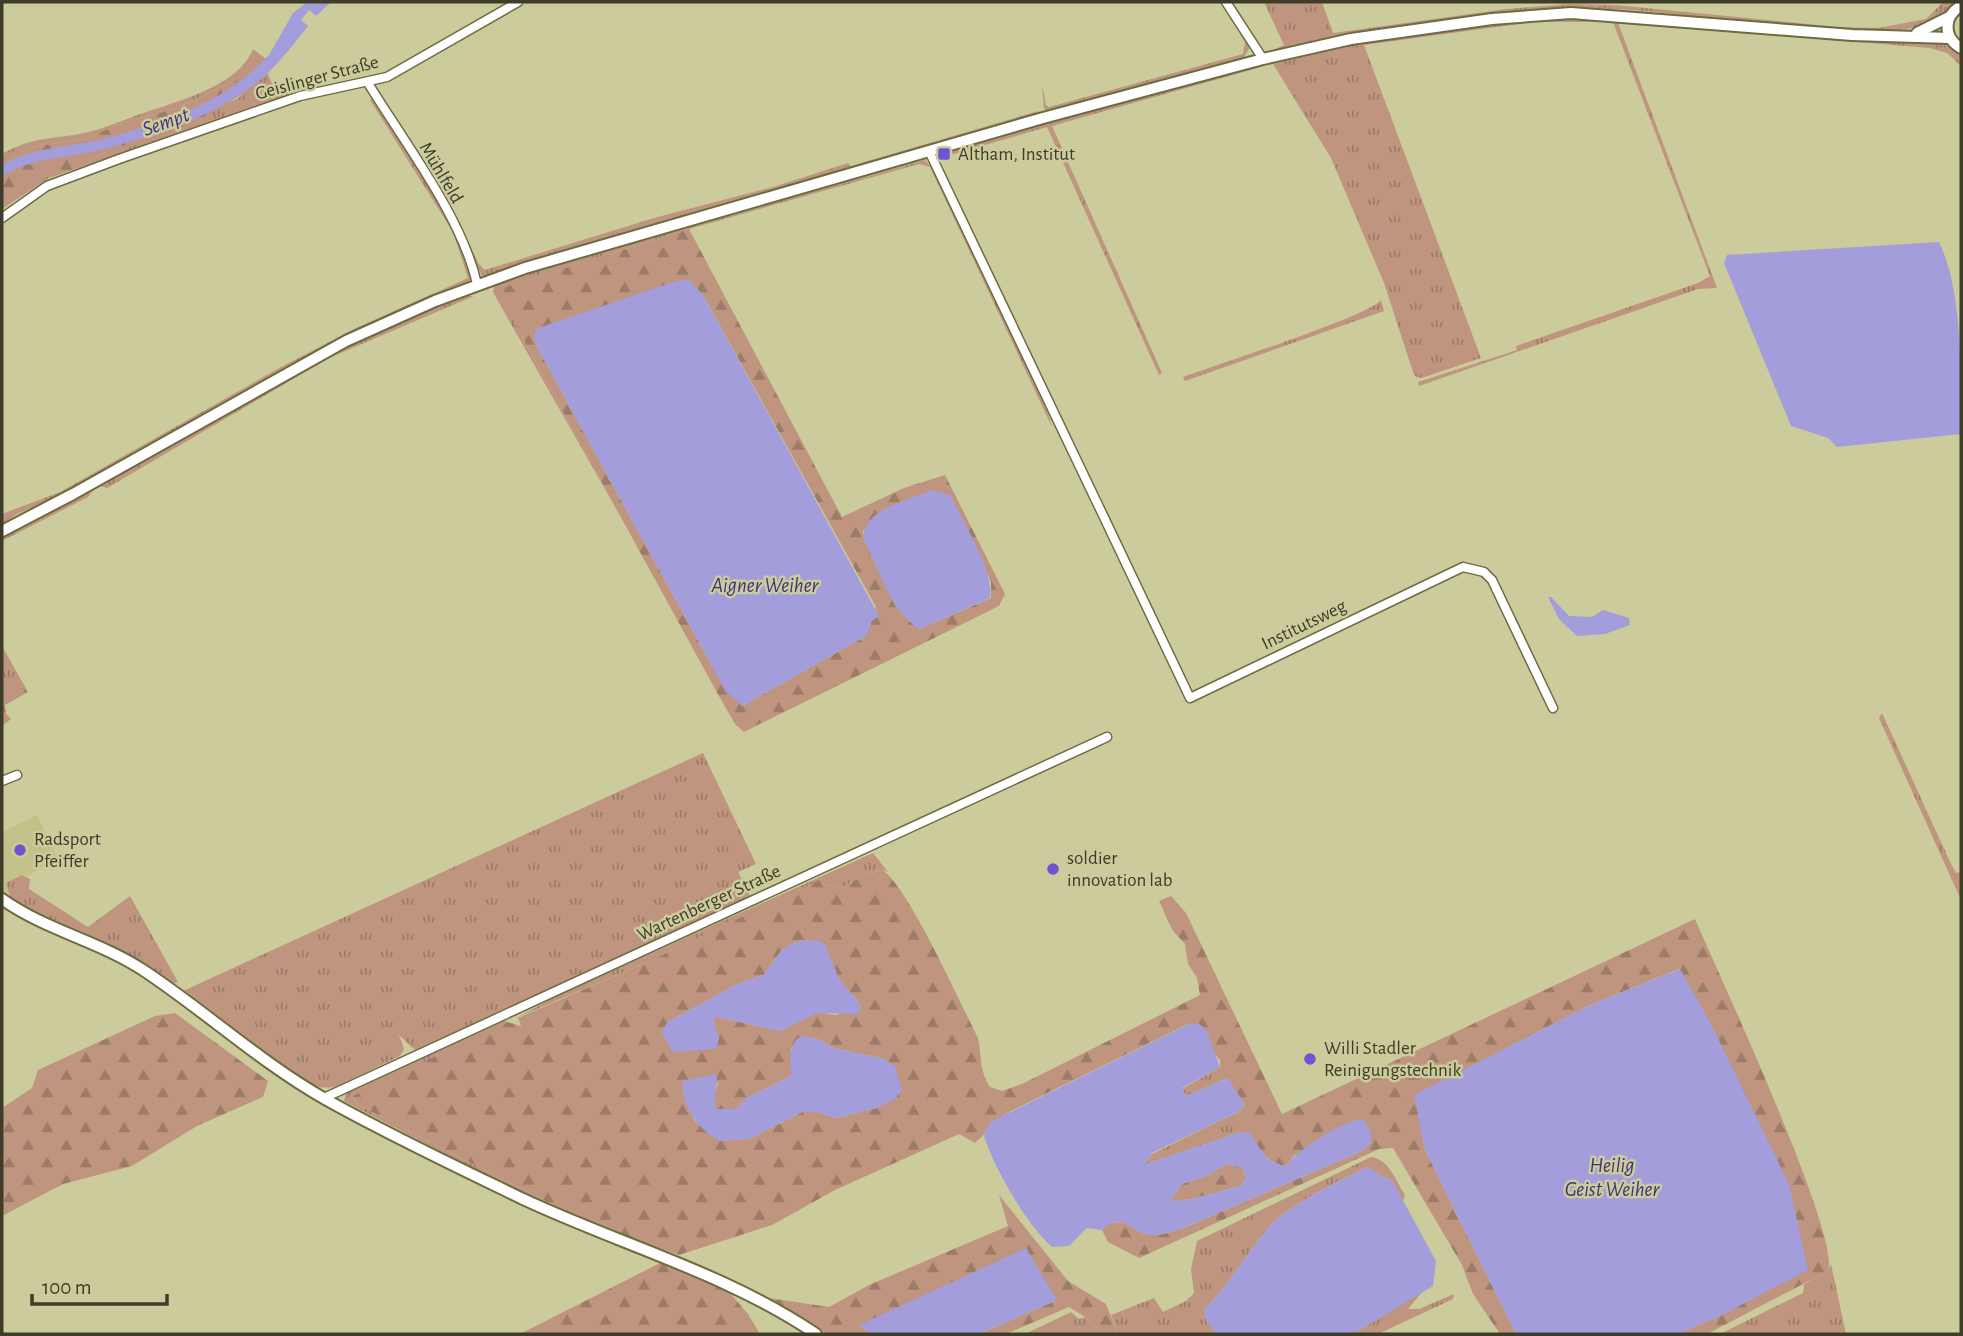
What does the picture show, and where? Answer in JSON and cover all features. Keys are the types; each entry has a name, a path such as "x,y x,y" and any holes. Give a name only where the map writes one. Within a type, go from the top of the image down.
{"main road":[{"path":"1911,35 1956,8"},
{"path":"1956,8 1947,28 1950,38 1961,48"},
{"path":"2,531 153,450 298,366 387,322 477,284 929,151 1263,59 1351,39 1548,13 1616,14 1839,34 1950,38"},
{"path":"2,898 45,924 117,955 144,970 252,1052 324,1098 550,1211 740,1289 816,1334"}],"street":[{"name":"Geislinger Straße","path":"2,218 47,186 119,159 300,96 368,83 407,67 518,2"},
{"path":"1226,2 1263,59"},
{"name":"Mühlfeld","path":"368,83 455,226 470,258 477,284"},
{"name":"Institutsweg","path":"929,151 1190,698 1464,567 1485,572 1492,580 1553,708"},
{"name":"Wartenberger Straße","path":"324,1098 1107,737"},
{"path":"2,781 17,775"}],"shaded area":[{"path":"37,815 57,858 28,876 22,875 11,899 2,892 2,832"}],"green space":[{"path":"1264,2 1322,2 1333,33 1506,9 1569,4 1615,5 1838,27 1878,28 1926,19 1943,2 1953,2 1941,17 1921,26 1895,30 1836,31 1641,11 1567,8 1510,12 1429,23 1269,52 1284,45"},
{"path":"1228,11 1250,47 1243,59 1049,112 1044,109 1042,85 1046,105 1049,107 1243,54 1245,42"},
{"path":"1570,17 1617,20 1717,288 1698,289 1419,386 1418,382 1517,350 1516,346 1698,283 1710,276 1613,22 1534,22 1364,45 1481,358 1422,378 1416,377 1413,372 1384,283 1331,158 1273,64 1351,44 1491,24"},
{"path":"1624,21 1940,42 1961,54 1961,66 1947,53 1930,48"},
{"path":"253,49 266,59 240,83 235,80 178,108 123,122 86,139 36,146 2,158 2,154 24,144 96,130 199,93 232,75 245,63"},
{"path":"1255,66 1261,67 1052,126 1162,373 1159,375 1047,127 940,158 956,148"},
{"path":"267,72 274,88 282,87 289,95 81,167 107,151 237,99"},
{"path":"235,80 250,90 191,124 107,151 81,167 49,178 2,209 2,158 5,156 36,146 86,139 123,122 178,108"},
{"path":"373,98 448,217 472,275 469,282 330,343 68,492 17,514 2,524 2,514 60,492 281,367 356,328 468,278 453,232 370,100"},
{"path":"384,100 430,171 479,264 485,270 848,163 851,166 935,141 936,145 483,278 462,236 382,103"},
{"path":"1038,111 1035,116 941,143 938,140"},
{"path":"925,160 935,172 1047,408 1052,427 930,167 919,164 689,229 500,289 527,346 622,519 493,292 495,283"},
{"path":"689,229 842,517 904,488 945,475 1005,594 999,606 744,732 735,724 720,698 527,346 499,289","holes":["703,295 876,607 866,636 742,706 712,666 536,345","950,495 991,582 991,598 919,629 895,605 863,537 863,531"]},
{"path":"474,296 329,358 107,488 100,486 339,349 453,299"},
{"path":"1381,300 1384,311 1185,381 1183,377 1321,328"},
{"path":"93,491 88,497 2,541 2,537"},
{"path":"2,646 28,692 5,705 6,714 11,719 2,726"},
{"path":"1882,713 1951,864 1956,873 1961,872 1961,900 1879,718"},
{"path":"703,753 756,864 738,872 751,898 415,1050 399,1035 404,1049 400,1056 331,1087 315,1086 285,1071 183,991"},
{"path":"873,853 888,872 879,869 843,888 825,885 819,881 654,959 516,1018 557,996"},
{"path":"880,869 890,877 918,918 947,974 978,1038 982,1069 990,1087 1002,1091 1022,1084 1200,995 1197,978 1188,964 1185,944 1173,931 1159,901 1171,896 1186,913 1282,1114 1695,919 1798,1158 1827,1248 1828,1271 1707,1334 1677,1334 1718,1317 1679,969 1590,1005 1415,1095 1425,1150 1516,1334 1500,1334 1473,1294 1462,1265 1393,1148 1379,1149 1139,1258 1108,1242 1102,1230 1110,1223 1124,1222 1140,1232 1154,1235 1186,1227 1362,1151 1371,1143 1295,1155 1286,1166 1269,1159 1257,1146 1238,1112 1245,1105 1220,1067 1220,1060 1188,1024 1009,1112 975,1143 959,1134 835,1190 772,1225 679,1255 582,1220 357,1104 353,1096 507,1022 521,1026 518,1018 654,959 819,880 825,885 843,888","holes":["816,940 840,981 858,1001 860,1009 835,1015 817,1012 780,1031 717,1017 713,1019 719,1039 668,1022 739,983 764,975 789,945","801,1037 818,1039 833,1048 885,1059 877,1108 836,1118 817,1112 802,1112 749,1139 719,1141 694,1120 682,1091 718,1083 713,1101 716,1110 736,1109 745,1099 791,1076 791,1048"]},
{"path":"22,875 30,879 29,889 88,927 130,896 178,982 172,984 11,899 6,883"},
{"path":"175,1013 268,1081 263,1097 197,1126 132,1166 63,1184 2,1216 2,1108 32,1088 38,1070 155,1016"},
{"path":"504,1020 507,1022 496,1029 353,1097 357,1104 582,1220 492,1178 344,1101 346,1093 358,1086"},
{"path":"1220,1067 1228,1078 1186,1096 1182,1089"},
{"path":"1238,1112 1250,1133 1240,1132 1144,1165 1152,1154"},
{"path":"1371,1157 1383,1162 1391,1172 1405,1195 1403,1201 1393,1182 1367,1167 1287,1212 1267,1229 1204,1309 1206,1320 1217,1334 1118,1334 1111,1315 1154,1298 1163,1312 1186,1301 1194,1293 1191,1269 1197,1241"},
{"path":"1226,1164 1243,1168 1246,1178 1240,1186 1192,1199 1170,1201 1182,1184 1209,1175"},
{"path":"999,1195 1068,1281 1106,1304 1118,1334 1103,1334 1085,1317 1069,1307 1006,1334 979,1334 1057,1300 860,1326 872,1334 827,1334 769,1298 829,1307 869,1285 1008,1226"},
{"path":"660,1263 724,1286 748,1314 760,1334 520,1334"},
{"path":"1831,1264 1846,1334 1720,1334 1803,1293 1804,1284 1828,1271"},
{"path":"1423,1291 1408,1309 1419,1309 1454,1294 1453,1299 1378,1334 1353,1334"},
{"path":"1071,1312 1079,1319 1085,1317 1103,1334 1025,1334"}],"water":[{"path":"307,2 331,2 316,16 309,10 301,20 308,26 269,72 242,93 238,85 269,55 293,13"},
{"path":"1939,242 1953,284 1957,309 1961,434 1837,447 1828,438 1791,426 1724,263 1727,255"},
{"name":"Aigner Weiher","path":"679,280 689,280 703,295 879,616 872,621 866,636 742,706 725,690 536,345 534,334 537,329 550,324"},
{"path":"932,490 950,495 983,561 988,574 990,598 919,629 892,600 863,537 866,527 880,512"},
{"path":"1548,597 1569,616 1592,617 1603,610 1629,618 1630,625 1605,634 1577,636 1559,619"},
{"path":"816,940 825,944 840,981 858,1001 860,1010 857,1014 817,1013 780,1031 717,1017 713,1019 719,1039 716,1049 673,1052 661,1031 668,1022 739,983 764,975 789,945"},
{"name":"Heilig Geist Weiher","path":"1680,969 1711,1024 1789,1184 1808,1270 1718,1317 1677,1334 1516,1334 1425,1150 1414,1095 1590,1005"},
{"path":"1198,1023 1206,1029 1220,1067 1182,1088 1186,1096 1228,1078 1245,1105 1238,1112 1152,1153 1145,1164 1240,1132 1250,1133 1272,1162 1286,1166 1322,1136 1344,1124 1364,1119 1371,1133 1371,1143 1362,1151 1168,1233 1147,1234 1124,1222 1110,1223 1102,1230 1087,1228 1069,1246 1052,1247 1022,1211 995,1164 984,1136 990,1122 1189,1024","holes":["1226,1164 1243,1168 1246,1178 1240,1186 1192,1199 1170,1201 1182,1184 1209,1175"]},
{"path":"801,1036 818,1039 833,1048 885,1059 895,1066 902,1090 895,1099 877,1108 836,1118 817,1112 802,1112 749,1139 719,1141 704,1130 692,1116 685,1100 682,1081 716,1074 716,1109 736,1109 745,1099 791,1076 792,1049"},
{"path":"1367,1167 1393,1182 1436,1261 1433,1286 1353,1334 1217,1334 1206,1320 1204,1309 1267,1229 1300,1203"},
{"path":"1026,1248 1057,1300 979,1334 872,1334 859,1325"}],"waterway":[{"name":"Sempt","path":"2,171 23,160 95,146 175,121 214,104 249,81"}],"place":[{"name":"Altham, Institut","path":"944,154"},
{"name":"Radsport Pfeiffer","path":"20,850"},
{"name":"soldier innovation lab","path":"1053,869"},
{"name":"Willi Stadler Reinigungstechnik","path":"1310,1059"}]}
